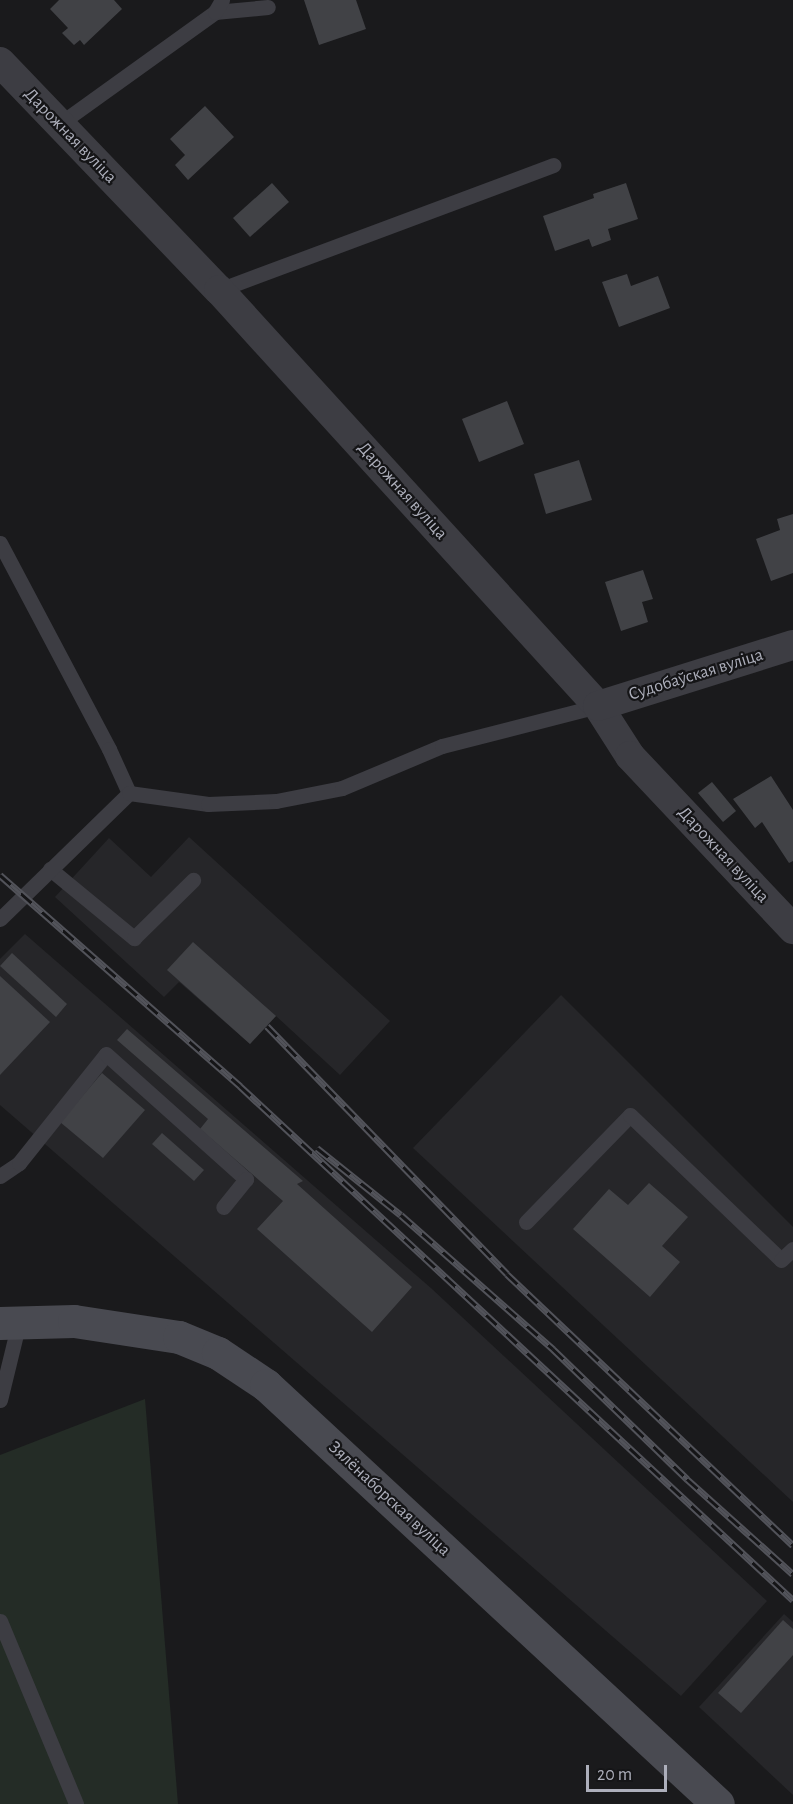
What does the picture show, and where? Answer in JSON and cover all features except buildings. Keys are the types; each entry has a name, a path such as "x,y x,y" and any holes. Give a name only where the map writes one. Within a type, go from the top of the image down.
{"main road":[{"name":"Зялёнаборская вуліца","path":"10,1322 74,1321 179,1337 218,1353 266,1385 718,1804"}],"street":[{"name":"Дарожная вуліца","path":"0,62 58,125 219,290 598,706 630,756 793,929"},
{"name":"Судобаўская вуліца","path":"598,706 793,645"}],"lane":[{"path":"58,125 218,6 268,7"},
{"path":"219,290 553,165"},
{"path":"0,543 110,749 129,794"},
{"path":"129,794 208,804 276,801 342,788 442,746 598,706"},
{"path":"0,919 129,794"},
{"path":"50,869 134,938 193,880"},
{"path":"0,1176 19,1163 106,1054 246,1179 223,1207"},
{"path":"526,1222 630,1115 781,1260 793,1249"},
{"path":"0,1400 10,1322"},
{"path":"0,1621 76,1804"}],"shaded area":[{"path":"189,837 390,1021 340,1075 276,1016 250,1044 179,982 164,997 55,897 109,838 151,877"},
{"path":"25,934 432,1289 767,1601 681,1696 0,1105 0,959"},
{"path":"561,995 793,1227 793,1502 413,1148"},
{"path":"145,1399 178,1804 0,1804 0,1455"},
{"path":"784,1614 793,1622 793,1795 699,1707"}],"railway":[{"path":"0,875 240,1086 793,1600"},
{"path":"267,1026 507,1274 793,1545"},
{"path":"317,1148 401,1215 553,1349 687,1479 793,1574"}]}
